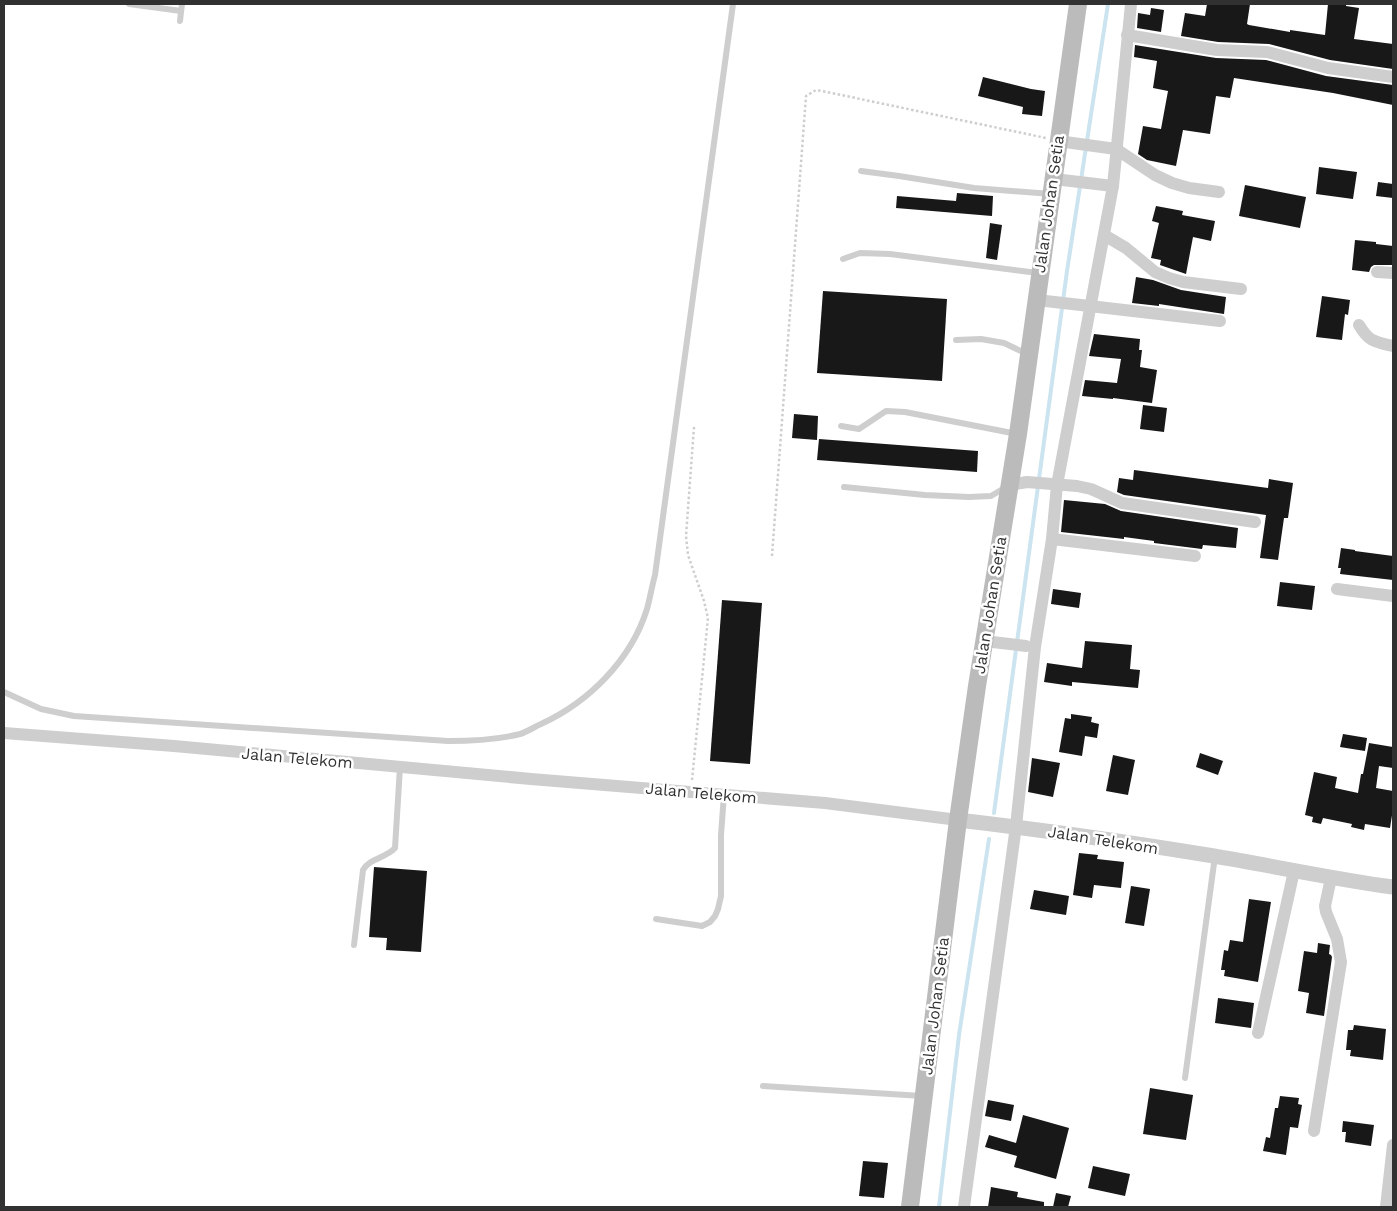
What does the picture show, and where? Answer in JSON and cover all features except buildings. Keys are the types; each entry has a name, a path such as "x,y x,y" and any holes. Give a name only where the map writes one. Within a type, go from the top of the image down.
{"main road":[{"name":"Jalan Johan Setia","path":"910,1207 958,820 1018,484 1018,434 1028,355 1044,301 1040,273 1053,186 1066,142 1078,4"}],"street":[{"path":"964,1207 1016,826 1035,648 1052,539 1052,484 1085,305 1104,234 1113,186 1112,149 1130,4"},
{"path":"1127,35 1217,50 1267,52 1328,68 1393,77"},
{"path":"1066,142 1112,149 1172,184 1219,192"},
{"path":"1053,186 1072,181 1113,186"},
{"path":"1104,234 1126,248 1156,272 1169,278 1241,290"},
{"path":"1377,272 1393,273"},
{"path":"1044,301 1220,321"},
{"path":"1359,325 1366,336 1373,342 1393,346"},
{"path":"1018,484 1052,484 1091,488 1122,502 1256,522"},
{"path":"1052,539 1195,556"},
{"path":"1337,589 1393,596"},
{"path":"989,642 1026,646"},
{"name":"Jalan Telekom","path":"4,733 825,803 1016,826 1215,856 1331,878 1393,887"},
{"path":"1258,1032 1294,871"},
{"path":"1314,1131 1341,962 1337,939 1325,906 1331,878"},
{"path":"1386,1207 1393,1145"}],"lane":[{"path":"129,4 181,11"},
{"path":"180,21 182,4"},
{"path":"4,692 41,709 74,716 448,741 482,740 521,734 559,716 587,696 612,671 634,638 647,610 655,575 733,4"},
{"path":"861,171 974,188 1053,186"},
{"path":"843,259 860,253 890,254 1040,273"},
{"path":"956,340 981,339 1004,342 1028,355"},
{"path":"841,426 859,429 886,411 905,412 1018,434"},
{"path":"844,487 925,496 969,497 991,496 1018,484"},
{"path":"354,945 363,870 366,865 395,848 400,767"},
{"path":"656,919 702,926 710,922 715,916 721,896 721,835 724,794"},
{"path":"1185,1078 1215,856"},
{"path":"763,1086 924,1096"}],"path":[{"path":"691,792 708,618 688,554 686,536 694,427"}],"waterway":[{"path":"994,813 1067,271 1108,4"},
{"path":"939,1207 959,1035 989,839"}]}
